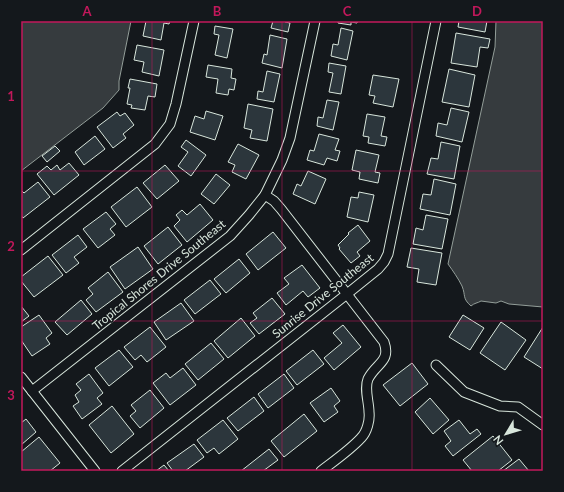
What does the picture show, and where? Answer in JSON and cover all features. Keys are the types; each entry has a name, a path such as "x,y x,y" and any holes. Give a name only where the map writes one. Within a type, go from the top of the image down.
{"street":[{"path":"21,250 156,144 170,124 176,104 194,21"},
{"name":"Tropical Shores Drive Southeast","path":"32,391 230,236 265,195 282,160 290,138 315,21"},
{"name":"Sunrise Drive Southeast","path":"122,471 347,294 378,269 384,262 388,254 436,21"},
{"path":"265,195 282,209 384,342 386,348 386,355 368,379 366,387 370,415 368,426 362,437 353,446 321,471"},
{"path":"436,365 464,392 500,406 518,407 543,425"},
{"path":"21,377 95,471"}],"shaded area":[{"path":"21,21 131,21 119,81 119,90 103,108 21,171"},
{"path":"496,21 543,21 543,307 509,304 501,301 496,303 481,301 471,306 465,299 463,289 448,264 495,47"}],"building":[{"path":"146,21 170,21 169,24 164,23 161,40 143,36"},
{"path":"273,21 285,21 290,23 288,32 271,28"},
{"path":"338,21 358,21 357,23 351,22 351,25 338,23"},
{"path":"459,21 487,21 485,32 458,27"},
{"path":"215,26 233,29 227,58 215,55 219,35 214,34"},
{"path":"341,28 353,31 347,60 331,56 333,44 338,45"},
{"path":"456,33 490,39 488,48 480,47 477,67 451,63"},
{"path":"270,35 287,39 282,68 262,63 264,54 267,55"},
{"path":"137,45 164,50 159,76 142,72 144,62 134,60"},
{"path":"329,63 346,66 341,94 329,92 333,73 328,72"},
{"path":"208,65 232,69 231,78 236,79 234,90 229,89 228,95 216,93 218,79 206,77"},
{"path":"449,69 475,75 469,107 442,102"},
{"path":"267,71 280,74 274,102 257,99 258,91 263,92"},
{"path":"373,75 399,79 393,107 373,103 375,96 369,95"},
{"path":"130,79 157,84 155,97 148,96 145,110 131,108 132,105 127,104"},
{"path":"327,100 339,102 333,130 317,126 318,117 323,118"},
{"path":"248,104 273,109 267,141 250,138 252,130 244,128"},
{"path":"451,108 469,112 462,142 436,136 438,123 447,125"},
{"path":"206,111 223,116 215,140 190,132 195,116 204,119"},
{"path":"117,112 120,116 125,113 134,125 123,134 126,138 113,148 97,127"},
{"path":"367,114 385,117 381,136 387,137 385,146 368,143 369,137 363,136"},
{"path":"319,134 339,139 335,150 340,151 337,161 327,158 324,165 307,160 310,150 314,151"},
{"path":"95,136 105,149 84,165 75,152"},
{"path":"186,140 206,155 191,176 178,166 188,152 181,147"},
{"path":"441,142 460,146 454,179 427,174 431,158 438,159"},
{"path":"238,144 259,155 246,179 232,172 235,165 228,162"},
{"path":"55,146 60,151 47,162 42,156"},
{"path":"356,150 379,155 375,172 380,173 378,183 359,179 360,172 352,170"},
{"path":"69,163 79,175 54,195 37,174 47,166 51,170 57,165 60,170"},
{"path":"165,165 179,181 157,199 143,183"},
{"path":"308,171 326,179 315,204 293,194 297,184 301,186"},
{"path":"216,174 230,185 214,204 201,194"},
{"path":"434,179 456,184 450,215 420,209 423,194 431,195"},
{"path":"38,182 50,197 23,218 21,215 21,190 24,193"},
{"path":"137,187 152,207 126,227 111,207"},
{"path":"359,192 374,195 368,222 347,217 351,197 358,198"},
{"path":"200,204 213,220 187,242 174,226 180,220 176,215 182,210 187,215"},
{"path":"106,212 116,224 110,229 115,235 98,248 83,229"},
{"path":"426,215 448,219 442,249 413,244 416,228 423,230"},
{"path":"358,225 370,241 357,252 360,256 351,263 339,249 340,248 338,245 349,234 348,233"},
{"path":"168,227 182,245 158,264 144,246"},
{"path":"273,232 286,248 258,270 246,254"},
{"path":"78,235 87,247 74,257 79,263 66,273 52,255"},
{"path":"138,247 153,269 125,289 110,267"},
{"path":"411,248 442,253 436,285 417,282 419,269 407,267"},
{"path":"48,256 63,275 34,297 21,281 21,277"},
{"path":"239,259 250,273 226,293 214,279"},
{"path":"302,265 320,288 308,297 303,291 286,305 277,293 289,284 284,278"},
{"path":"108,272 123,292 96,312 86,300 93,294 88,288"},
{"path":"210,280 221,294 195,314 184,300"},
{"path":"272,298 285,314 259,334 250,323 257,318 253,313"},
{"path":"81,300 92,314 67,335 55,322"},
{"path":"181,303 194,321 166,340 154,322"},
{"path":"21,306 29,316 21,322"},
{"path":"39,315 52,333 46,338 50,344 32,356 21,340 21,327"},
{"path":"463,315 484,328 470,350 449,337"},
{"path":"241,318 255,336 228,358 214,341"},
{"path":"501,322 526,340 505,370 480,353"},
{"path":"343,325 361,347 334,370 324,358 342,343 333,333"},
{"path":"150,327 166,347 147,362 141,355 135,360 124,347"},
{"path":"543,327 543,369 524,357"},
{"path":"211,343 224,359 198,380 185,364"},
{"path":"119,350 133,367 109,386 95,368"},
{"path":"313,350 324,364 297,385 286,371"},
{"path":"412,363 428,384 400,406 383,385"},
{"path":"183,368 196,385 170,405 153,383 166,373 170,378"},
{"path":"89,374 103,393 97,398 102,404 82,419 73,406 79,402 75,395 81,390 76,384"},
{"path":"284,374 294,388 268,408 258,394"},
{"path":"331,388 340,401 334,406 338,412 324,422 310,403"},
{"path":"150,390 164,408 140,428 130,416 136,411 131,405"},
{"path":"254,397 264,411 238,431 227,418"},
{"path":"430,398 449,420 433,434 415,412"},
{"path":"112,406 134,434 111,453 89,425"},
{"path":"304,414 317,431 284,457 271,441"},
{"path":"26,419 36,432 21,445 21,423"},
{"path":"223,420 238,439 219,454 214,448 207,453 197,440"},
{"path":"459,420 470,434 477,429 481,434 453,456 445,446 451,441 444,431"},
{"path":"493,436 512,460 498,471 472,471 463,460"},
{"path":"39,437 60,463 50,471 23,471 21,468 21,452"},
{"path":"194,444 204,457 185,471 173,471 167,463"},
{"path":"269,449 278,460 263,471 241,471"},
{"path":"519,459 529,471 503,471"},
{"path":"164,465 169,471 156,471"}]}
